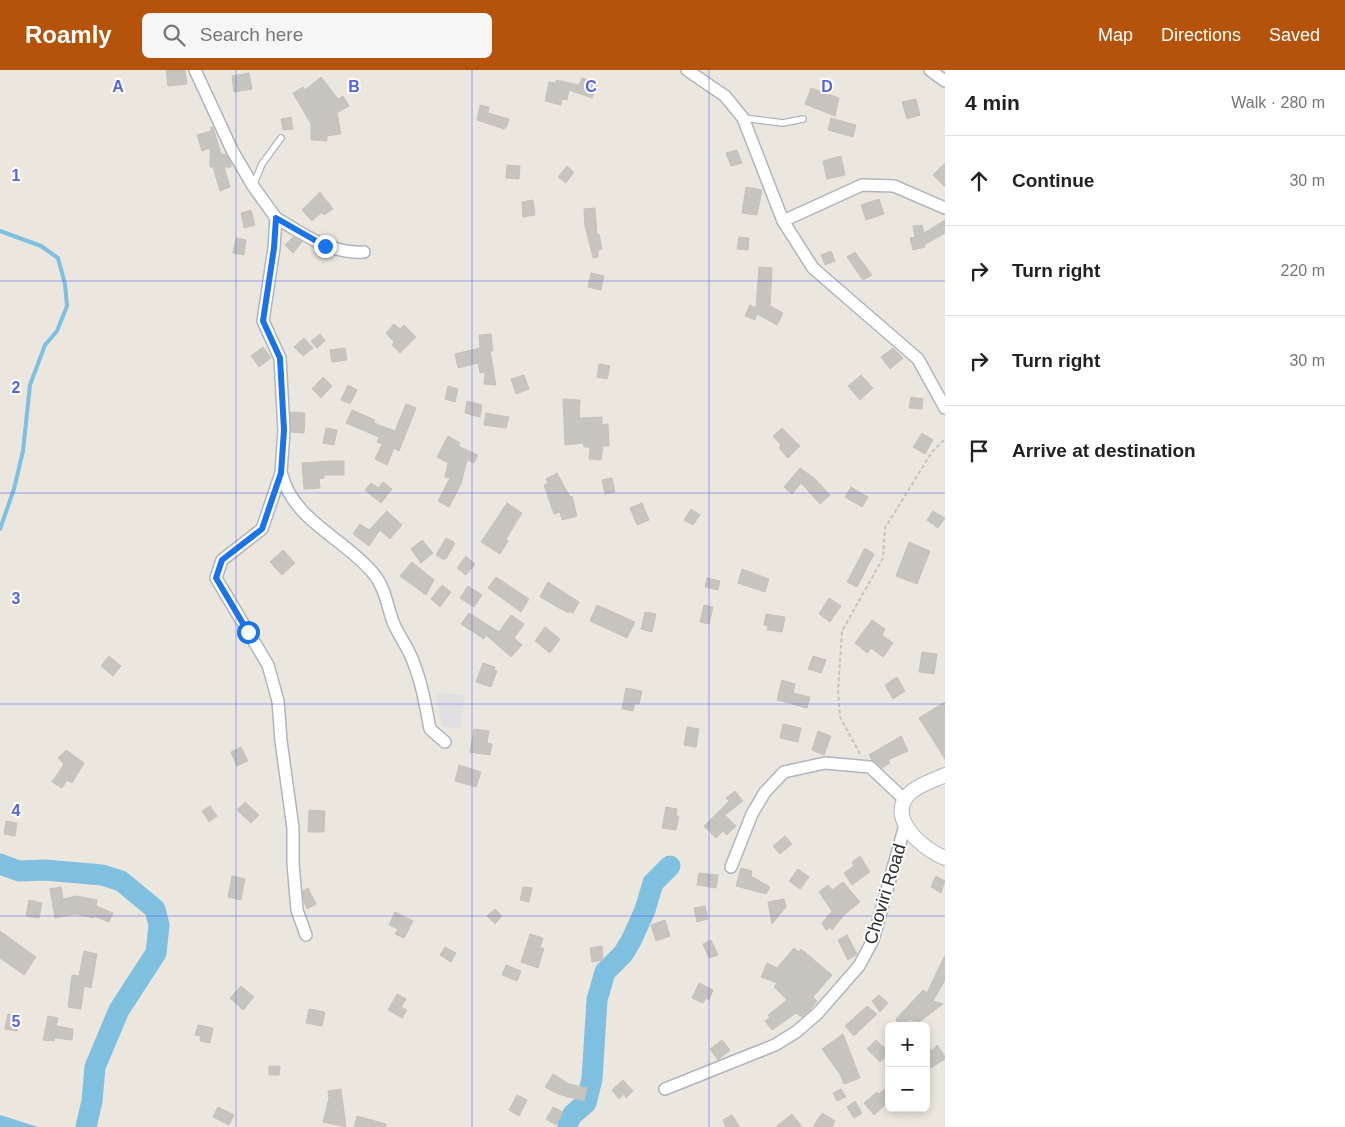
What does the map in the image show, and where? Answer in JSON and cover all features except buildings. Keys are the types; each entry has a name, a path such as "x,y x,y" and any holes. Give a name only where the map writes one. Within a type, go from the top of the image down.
{"street":[{"path":"195,70 232,150 253,186 276,218 325,246 346,253 364,252"},
{"path":"687,70 725,96 743,118 784,221 813,268 918,359 945,408"},
{"path":"930,70 945,81"},
{"path":"784,221 862,185 894,186 945,208"},
{"path":"276,218 274,248 263,321 280,358 284,430 281,473 262,529 222,560 216,578 268,665 278,702 281,741 294,828 293,863 297,910 306,935"},
{"path":"281,473 286,490 295,503 312,520 360,558 382,587 394,624 409,652 421,683 430,729 445,742"},
{"path":"731,867 752,814 765,792 784,772 825,763 870,767 905,800"},
{"path":"945,775 910,792 905,800 902,813 905,826 914,837 945,858"},
{"name":"Choviri Road","path":"665,1089 776,1045 796,1032 817,1014 859,966 873,940 905,826"}],"lane":[{"path":"743,118 782,123 803,119"},
{"path":"253,186 262,164 281,138"}],"path":[{"path":"870,767 854,747 840,717 838,690 842,631 883,558 885,528 932,452 945,440"}],"shaded area":[{"path":"436,693 465,695 460,729 442,726"}],"water":[{"path":"0,1115 38,1127 0,1127"}],"waterway":[{"path":"0,231 41,246 58,258 65,284 67,306 57,331 45,345 30,385 23,451 14,489 0,529"},
{"path":"0,864 19,871 45,870 102,875 121,881 155,909 159,925 156,953 119,1010 95,1067 92,1101 86,1127"},
{"path":"568,1127 568,1122 573,1114 586,1103 592,1079 597,1000 605,972 623,954 631,941 645,910 653,883 670,866"}],"route":[{"path":"248,632 228,602 216,578 222,560 262,529 273,503 281,473 284,430 280,358 263,321 274,248 276,218 325,246"}]}
